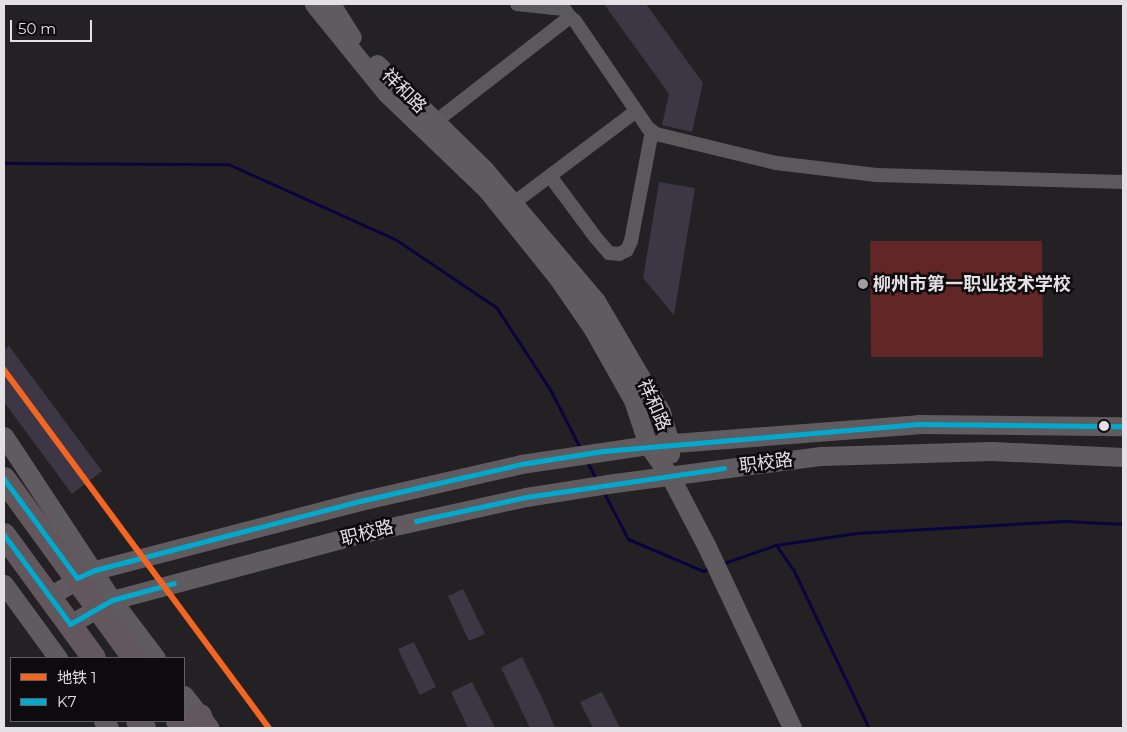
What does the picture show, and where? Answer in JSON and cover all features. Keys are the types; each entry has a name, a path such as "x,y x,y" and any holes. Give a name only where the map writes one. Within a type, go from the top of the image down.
{"highway":[{"path":"4,479 86,574 105,603 133,657"},
{"path":"4,535 93,657"}],"main road":[{"name":"祥和路","path":"314,4 386,93 487,190 558,278 593,329 633,400 648,444 670,476"},
{"name":"祥和路","path":"331,4 356,42 515,202 596,301 654,397 670,443 670,476"},
{"name":"职校路","path":"49,596 86,574 521,464 603,451 648,444 918,424 1123,426"},
{"path":"4,436 86,574"},
{"name":"职校路","path":"70,624 105,603 368,532 526,497 607,484 821,456 992,451 1123,457"},
{"path":"670,476 707,547 792,728"},
{"path":"4,584 57,657"},
{"path":"105,603 155,657"},
{"path":"185,698 195,724"}],"street":[{"path":"517,4 564,9 575,21 636,111 652,131 694,145 776,163 876,175 1123,182"},
{"path":"435,122 570,17"},
{"path":"515,202 636,111"},
{"path":"550,176 609,253 619,254 627,250 631,241 652,131"}],"shaded area":[{"path":"870,241 1042,241 1043,357 871,357"}],"building":[{"path":"604,4 646,4 703,83 692,132 662,125 669,94"},
{"path":"659,182 695,188 674,315 643,278"},
{"path":"9,346 102,471 72,494 4,402 4,350"},
{"path":"463,589 485,634 469,641 448,596"},
{"path":"414,642 436,687 420,695 398,649"},
{"path":"522,657 555,728 530,728 501,668"},
{"path":"472,682 495,728 468,728 451,692"},
{"path":"602,692 620,728 593,728 580,702"}],"waterway":[{"path":"4,163 228,164 395,239 496,307 551,391 580,448"},
{"path":"586,460 596,479"},
{"path":"603,491 628,539 703,571 710,568"},
{"path":"721,564 776,545 856,533 1066,521 1123,524"},
{"path":"776,545 793,569 869,728"}],"metro line":[{"name":"1","path":"4,370 269,728"}],"transit line":[{"name":"K7","path":"4,479 77,578 95,570 360,501 521,464 603,451 918,424 1123,426"},
{"name":"K7","path":"416,521 526,497 724,468"},
{"name":"K7","path":"4,535 70,624 112,600 174,583"}],"place":[{"name":"柳州市第一职业技术学校","path":"863,284"}]}
